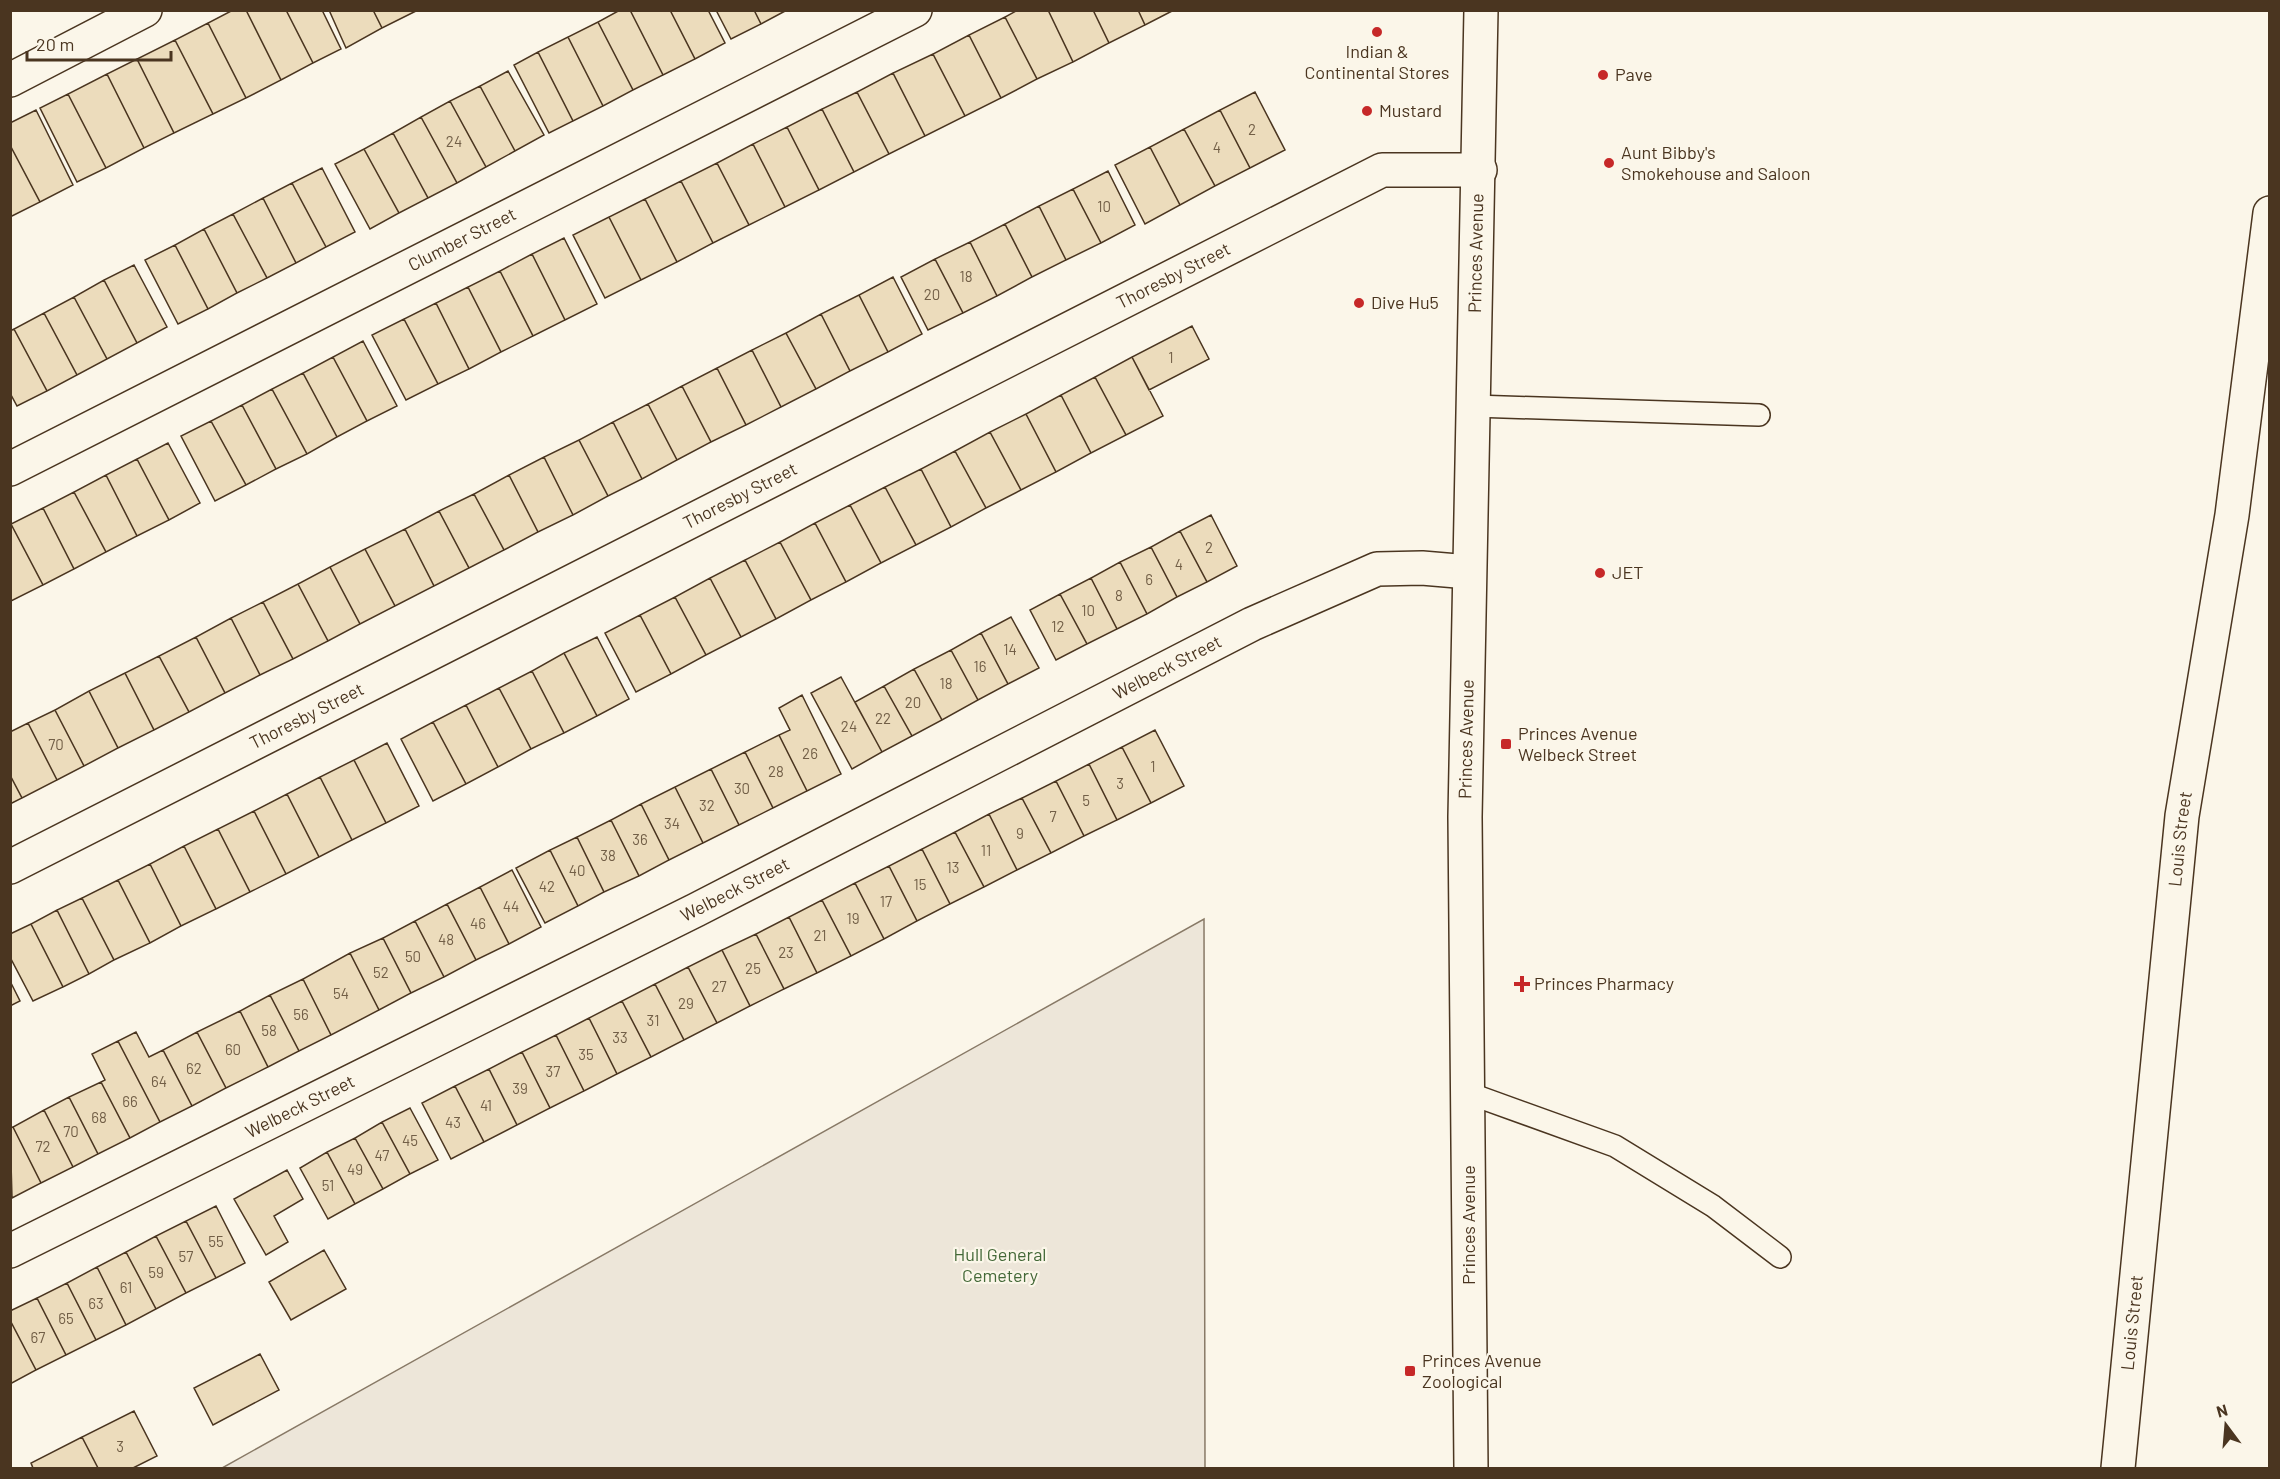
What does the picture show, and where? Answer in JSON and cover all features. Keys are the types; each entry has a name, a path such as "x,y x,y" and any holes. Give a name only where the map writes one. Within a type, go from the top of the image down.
{"street":[{"path":"10,80 145,10"},
{"name":"Clumber Street","path":"10,469 915,10"},
{"name":"Princes Avenue","path":"1471,1468 1466,817 1469,572 1480,170 1481,10"},
{"name":"Thoresby Street","path":"10,867 1382,170 1480,170"},
{"name":"Louis Street","path":"2118,1468 2182,816 2232,515 2270,213"},
{"name":"Welbeck Street","path":"10,1251 696,910 1252,624 1377,569 1422,568 1469,572"}],"lane":[{"path":"1474,406 1759,415"},
{"path":"1468,1093 1615,1146 1713,1206 1780,1257"}],"green space":[{"name":"Hull General Cemetery","path":"1204,919 1205,1468 222,1468"}],"building":[{"path":"233,10 246,10 281,80 246,98 208,23"},
{"path":"246,10 286,10 313,63 281,80"},
{"path":"286,10 322,10 341,49 313,63"},
{"path":"329,10 373,10 382,28 346,48"},
{"path":"373,10 418,10 382,28"},
{"path":"620,10 630,10 663,75 633,90 598,22"},
{"path":"630,10 670,10 695,59 663,75"},
{"path":"670,10 708,10 725,43 695,59"},
{"path":"716,10 754,10 761,24 731,39"},
{"path":"754,10 787,10 761,24"},
{"path":"1018,10 1048,10 1073,62 1037,79 1005,17"},
{"path":"1048,10 1093,10 1109,43 1073,62"},
{"path":"1093,10 1138,10 1145,25 1109,43"},
{"path":"1138,10 1174,10 1145,25"},
{"path":"1005,17 1037,79 1001,98 969,35"},
{"path":"598,22 633,90 603,106 568,37"},
{"path":"208,23 246,98 213,114 175,40"},
{"path":"969,35 1001,98 965,116 933,54"},
{"path":"568,37 603,106 573,121 538,52"},
{"path":"175,40 213,114 174,133 137,59"},
{"path":"538,52 573,121 549,133 514,65"},
{"path":"933,54 965,116 925,136 893,73"},
{"path":"137,59 174,133 144,148 107,74"},
{"path":"508,71 544,135 515,151 480,86"},
{"path":"893,73 925,136 889,154 857,92"},
{"path":"107,74 144,148 106,168 68,94"},
{"path":"480,86 515,151 486,167 450,101"},
{"path":"857,92 889,154 854,172 822,109"},
{"path":"1255,92 1285,150 1250,168 1220,110"},
{"path":"68,94 106,168 77,182 40,108"},
{"path":"450,101 486,167 457,183 421,117"},
{"path":"822,109 854,172 819,190 787,127"},
{"path":"36,110 73,185 40,202 10,145 10,123"},
{"path":"1220,110 1250,168 1215,186 1184,129"},
{"path":"421,117 457,183 428,198 393,133"},
{"path":"787,127 819,190 785,207 753,144"},
{"path":"1184,129 1215,186 1180,205 1150,147"},
{"path":"393,133 428,198 399,213 364,149"},
{"path":"753,144 785,207 749,225 717,163"},
{"path":"10,145 40,202 10,217"},
{"path":"1150,147 1180,205 1145,224 1115,165"},
{"path":"364,149 399,213 370,229 335,164"},
{"path":"717,163 749,225 713,243 681,181"},
{"path":"322,168 355,232 326,247 292,183"},
{"path":"1108,171 1135,225 1101,243 1073,189"},
{"path":"681,181 713,243 677,262 645,199"},
{"path":"292,183 326,247 296,263 263,198"},
{"path":"1073,189 1101,243 1066,260 1039,206"},
{"path":"263,198 296,263 267,278 233,214"},
{"path":"645,199 677,262 641,280 609,217"},
{"path":"1039,206 1066,260 1032,277 1005,224"},
{"path":"233,214 267,278 237,293 204,229"},
{"path":"609,217 641,280 605,298 573,235"},
{"path":"1005,224 1032,277 997,296 970,242"},
{"path":"204,229 237,293 208,309 175,245"},
{"path":"564,238 597,304 565,320 532,254"},
{"path":"970,242 997,296 963,313 935,259"},
{"path":"175,245 208,309 178,324 145,260"},
{"path":"532,254 565,320 533,336 500,271"},
{"path":"935,259 963,313 928,330 901,277"},
{"path":"134,265 167,327 137,343 104,280"},
{"path":"500,271 533,336 501,352 468,287"},
{"path":"893,277 922,334 888,352 859,295"},
{"path":"104,280 137,343 107,359 74,297"},
{"path":"468,287 501,352 469,369 436,303"},
{"path":"859,295 888,352 850,371 821,314"},
{"path":"74,297 107,359 77,375 44,313"},
{"path":"436,303 469,369 438,384 404,319"},
{"path":"44,313 77,375 47,391 14,329"},
{"path":"821,314 850,371 816,389 786,333"},
{"path":"404,319 438,384 406,400 372,335"},
{"path":"1192,326 1209,359 1149,390 1132,357"},
{"path":"14,329 47,391 17,406 10,393 10,331"},
{"path":"786,333 816,389 781,407 752,350"},
{"path":"363,341 397,406 367,421 333,357"},
{"path":"752,350 781,407 746,425 717,368"},
{"path":"333,357 367,421 337,437 303,373"},
{"path":"1132,357 1163,416 1126,435 1095,377"},
{"path":"717,368 746,425 711,442 682,386"},
{"path":"303,373 337,437 307,454 272,389"},
{"path":"1095,377 1126,435 1091,453 1061,395"},
{"path":"682,386 711,442 677,460 648,404"},
{"path":"272,389 307,454 276,469 242,405"},
{"path":"1061,395 1091,453 1056,472 1026,414"},
{"path":"648,404 677,460 642,479 613,422"},
{"path":"242,405 276,469 246,485 211,421"},
{"path":"1026,414 1056,472 1021,490 990,432"},
{"path":"211,421 246,485 215,501 181,436"},
{"path":"613,422 642,479 608,496 579,440"},
{"path":"990,432 1021,490 986,508 955,451"},
{"path":"579,440 608,496 573,515 544,457"},
{"path":"168,443 200,503 169,520 137,459"},
{"path":"955,451 986,508 951,527 921,469"},
{"path":"544,457 573,515 538,532 509,475"},
{"path":"137,459 169,520 137,536 106,475"},
{"path":"921,469 951,527 916,545 885,487"},
{"path":"106,475 137,536 106,552 74,492"},
{"path":"509,475 538,532 504,550 474,494"},
{"path":"885,487 916,545 881,563 850,505"},
{"path":"74,492 106,552 74,569 43,508"},
{"path":"474,494 504,550 469,568 439,511"},
{"path":"850,505 881,563 846,582 815,523"},
{"path":"43,508 74,569 43,585 11,524"},
{"path":"439,511 469,568 434,586 405,529"},
{"path":"1211,515 1237,566 1207,582 1180,531"},
{"path":"815,523 846,582 811,600 780,542"},
{"path":"11,524 43,585 11,601 10,599"},
{"path":"405,529 434,586 395,606 365,549"},
{"path":"1180,531 1207,582 1177,597 1151,547"},
{"path":"780,542 811,600 776,619 745,560"},
{"path":"1151,547 1177,597 1147,614 1120,562"},
{"path":"365,549 395,606 360,624 330,567"},
{"path":"745,560 776,619 741,637 710,578"},
{"path":"1120,562 1147,614 1117,629 1091,578"},
{"path":"330,567 360,624 328,641 298,584"},
{"path":"710,578 741,637 706,655 675,597"},
{"path":"1091,578 1117,629 1087,644 1060,594"},
{"path":"298,584 328,641 293,659 263,602"},
{"path":"1060,594 1087,644 1056,660 1030,610"},
{"path":"675,597 706,655 671,674 640,615"},
{"path":"263,602 293,659 260,675 231,618"},
{"path":"640,615 671,674 636,692 605,633"},
{"path":"1011,617 1039,668 1008,684 981,633"},
{"path":"231,618 260,675 225,693 196,637"},
{"path":"981,633 1008,684 978,700 951,650"},
{"path":"196,637 225,693 189,712 159,656"},
{"path":"597,637 629,699 597,716 564,653"},
{"path":"951,650 978,700 942,720 914,669"},
{"path":"564,653 597,716 564,733 532,671"},
{"path":"159,656 189,712 154,730 125,673"},
{"path":"914,669 942,720 912,736 884,686"},
{"path":"532,671 564,733 531,749 499,688"},
{"path":"125,673 154,730 118,748 89,691"},
{"path":"841,677 882,752 852,769 811,693"},
{"path":"884,686 912,736 882,752 855,702"},
{"path":"499,688 531,749 498,767 466,705"},
{"path":"89,691 118,748 84,766 55,710"},
{"path":"802,695 841,774 807,791 779,735 790,730 779,708"},
{"path":"466,705 498,767 466,784 433,722"},
{"path":"55,710 84,766 57,780 28,723"},
{"path":"433,722 466,784 433,801 401,739"},
{"path":"28,723 57,780 22,798 10,775 10,732"},
{"path":"1155,730 1184,786 1151,803 1122,747"},
{"path":"779,735 807,791 773,808 745,752"},
{"path":"387,743 419,806 386,823 354,760"},
{"path":"1122,747 1151,803 1117,820 1089,764"},
{"path":"745,752 773,808 739,825 711,769"},
{"path":"354,760 386,823 352,840 320,777"},
{"path":"1089,764 1117,820 1084,836 1056,781"},
{"path":"711,769 739,825 703,843 675,787"},
{"path":"10,775 22,798 10,804"},
{"path":"320,777 352,840 319,857 287,794"},
{"path":"1056,781 1084,836 1051,853 1022,798"},
{"path":"675,787 703,843 669,860 641,804"},
{"path":"287,794 319,857 286,874 254,811"},
{"path":"1022,798 1051,853 1017,870 989,814"},
{"path":"641,804 669,860 639,876 611,820"},
{"path":"254,811 286,874 250,892 218,829"},
{"path":"989,814 1017,870 984,887 955,832"},
{"path":"611,820 639,876 604,892 577,837"},
{"path":"218,829 250,892 216,909 184,846"},
{"path":"955,832 984,887 950,904 922,849"},
{"path":"577,837 604,892 578,906 550,850"},
{"path":"184,846 216,909 181,926 150,864"},
{"path":"922,849 950,904 917,921 889,866"},
{"path":"550,850 578,906 545,923 516,868"},
{"path":"150,864 181,926 150,943 118,880"},
{"path":"889,866 917,921 884,939 855,883"},
{"path":"512,870 541,927 509,944 480,887"},
{"path":"118,880 150,943 114,960 82,898"},
{"path":"855,883 884,939 851,956 822,900"},
{"path":"480,887 509,944 476,960 447,904"},
{"path":"82,898 114,960 89,974 57,910"},
{"path":"822,900 851,956 817,973 789,917"},
{"path":"447,904 476,960 444,977 415,921"},
{"path":"57,910 89,974 63,987 31,924"},
{"path":"789,917 817,973 784,989 756,934"},
{"path":"415,921 444,977 411,993 383,938"},
{"path":"31,924 63,987 33,1001 10,957 10,934"},
{"path":"756,934 784,989 750,1006 722,950"},
{"path":"383,938 411,993 379,1010 350,953"},
{"path":"722,950 750,1006 717,1023 688,967"},
{"path":"350,953 379,1010 331,1035 303,979"},
{"path":"688,967 717,1023 684,1040 655,984"},
{"path":"303,979 331,1035 299,1051 270,995"},
{"path":"10,981 20,1001 10,1006"},
{"path":"655,984 684,1040 651,1057 622,1001"},
{"path":"270,995 299,1051 268,1067 240,1011"},
{"path":"622,1001 651,1057 617,1074 589,1018"},
{"path":"240,1011 268,1067 226,1088 197,1032"},
{"path":"589,1018 617,1074 584,1091 556,1035"},
{"path":"136,1032 149,1057 163,1050 192,1106 160,1122 118,1041"},
{"path":"197,1032 226,1088 192,1106 163,1050"},
{"path":"556,1035 584,1091 550,1108 522,1052"},
{"path":"118,1041 160,1122 130,1138 101,1082 105,1080 92,1054"},
{"path":"522,1052 550,1108 517,1125 489,1069"},
{"path":"489,1069 517,1125 484,1142 455,1086"},
{"path":"101,1082 130,1138 98,1154 69,1097"},
{"path":"455,1086 484,1142 451,1159 422,1103"},
{"path":"69,1097 98,1154 73,1167 44,1110"},
{"path":"410,1108 438,1160 410,1174 382,1122"},
{"path":"44,1110 73,1167 41,1183 13,1127"},
{"path":"382,1122 410,1174 383,1189 355,1138"},
{"path":"13,1127 41,1183 12,1198 10,1128"},
{"path":"355,1138 383,1189 355,1204 327,1152"},
{"path":"327,1152 355,1204 328,1219 300,1168"},
{"path":"287,1170 303,1199 274,1216 288,1242 266,1255 234,1199"},
{"path":"216,1206 245,1263 216,1278 186,1221"},
{"path":"186,1221 216,1278 186,1293 156,1236"},
{"path":"156,1236 186,1293 156,1309 126,1252"},
{"path":"324,1250 346,1289 291,1320 269,1282"},
{"path":"126,1252 156,1309 126,1325 97,1267"},
{"path":"97,1267 126,1325 96,1340 67,1283"},
{"path":"67,1283 96,1340 66,1355 37,1298"},
{"path":"37,1298 66,1355 36,1370 10,1320 10,1311"},
{"path":"10,1320 36,1370 10,1384"},
{"path":"260,1354 279,1390 213,1425 194,1388"},
{"path":"134,1411 157,1456 133,1468 98,1468 82,1437"},
{"path":"82,1437 98,1468 33,1468 31,1463"}],"place":[{"name":"Indian & Continental Stores","path":"1377,32"},
{"name":"Pave","path":"1603,75"},
{"name":"Mustard","path":"1367,111"},
{"name":"Aunt Bibby's Smokehouse and Saloon","path":"1609,163"},
{"name":"Dive Hu5","path":"1359,303"},
{"name":"JET","path":"1600,573"},
{"name":"Princes Avenue Welbeck Street","path":"1506,744"},
{"name":"Princes Pharmacy","path":"1522,984"},
{"name":"Princes Avenue Zoological","path":"1410,1371"}]}
